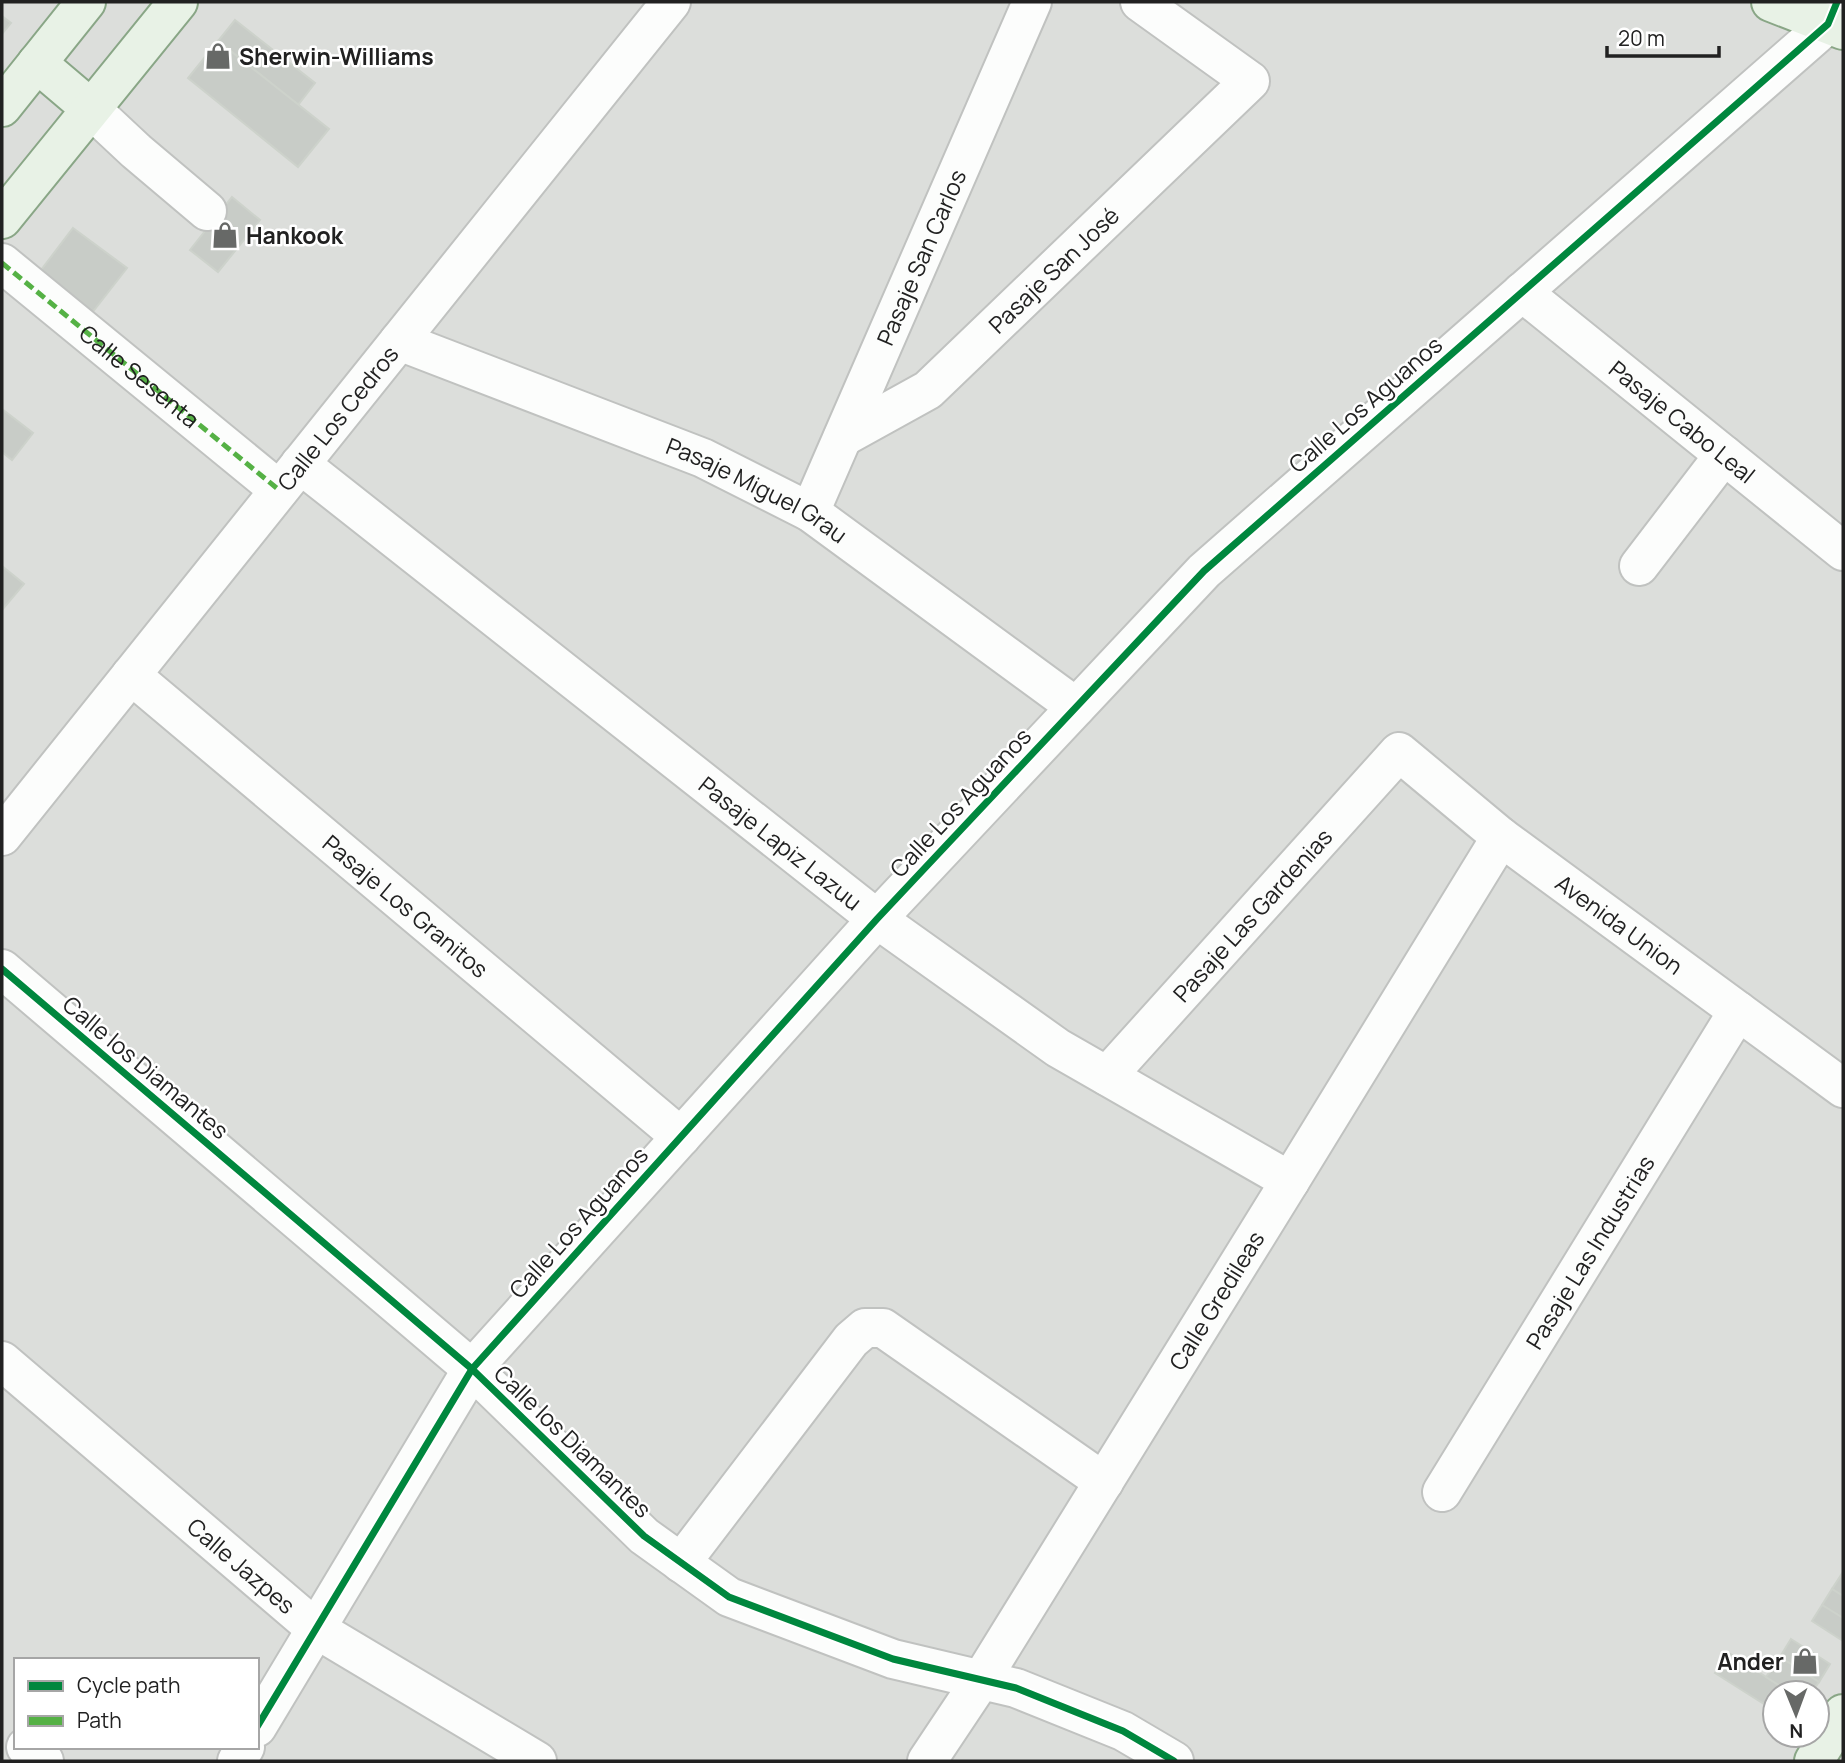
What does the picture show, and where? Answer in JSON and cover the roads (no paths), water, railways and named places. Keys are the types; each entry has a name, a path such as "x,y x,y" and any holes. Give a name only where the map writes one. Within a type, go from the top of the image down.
{"main road":[{"path":"2,107 86,2"},
{"path":"2,219 178,2"},
{"path":"1771,2 1836,18"},
{"path":"37,63 90,108"},
{"path":"1814,1761 1843,1714"}],"street":[{"name":"Calle Los Cedros","path":"2,836 671,2"},
{"name":"Pasaje San Carlos","path":"810,512 1032,2"},
{"name":"Pasaje San José","path":"843,437 928,390 1250,81 1140,2"},
{"name":"Calle Los Aguanos","path":"259,1724 472,1369 877,919 1204,571 1836,18"},
{"path":"90,108 207,211"},
{"name":"Calle Sesenta","path":"2,263 289,477"},
{"name":"Pasaje Cabo Leal","path":"1522,292 1843,551"},
{"name":"Pasaje Miguel Grau","path":"399,341 703,458 810,512 1076,707"},
{"path":"1639,566 1724,455"},
{"name":"Pasaje Lapiz Lazuu","path":"289,477 877,919 1058,1048 1290,1181"},
{"name":"Pasaje Los Granitos","path":"131,675 681,1137"},
{"name":"Avenida Union","path":"1399,752 1501,837 1843,1088"},
{"name":"Pasaje Las Gardenias","path":"1107,1076 1399,752"},
{"name":"Calle Gredileas","path":"927,1761 981,1680 1104,1482 1501,837"},
{"name":"Calle los Diamantes","path":"2,969 472,1369 644,1536 729,1597 893,1659 1016,1688 1123,1731 1174,1761"},
{"name":"Pasaje Las Industrias","path":"1442,1492 1738,1011"},
{"path":"681,1563 851,1340 865,1328 883,1328 1104,1482"},
{"name":"Calle Jazpes","path":"2,1361 316,1629 537,1761"},
{"path":"29,1749 44,1761"}],"place":[{"name":"Sherwin-Williams","path":"218,56"},
{"name":"Hankook","path":"225,235"},
{"name":"Ander","path":"1805,1661"}]}
